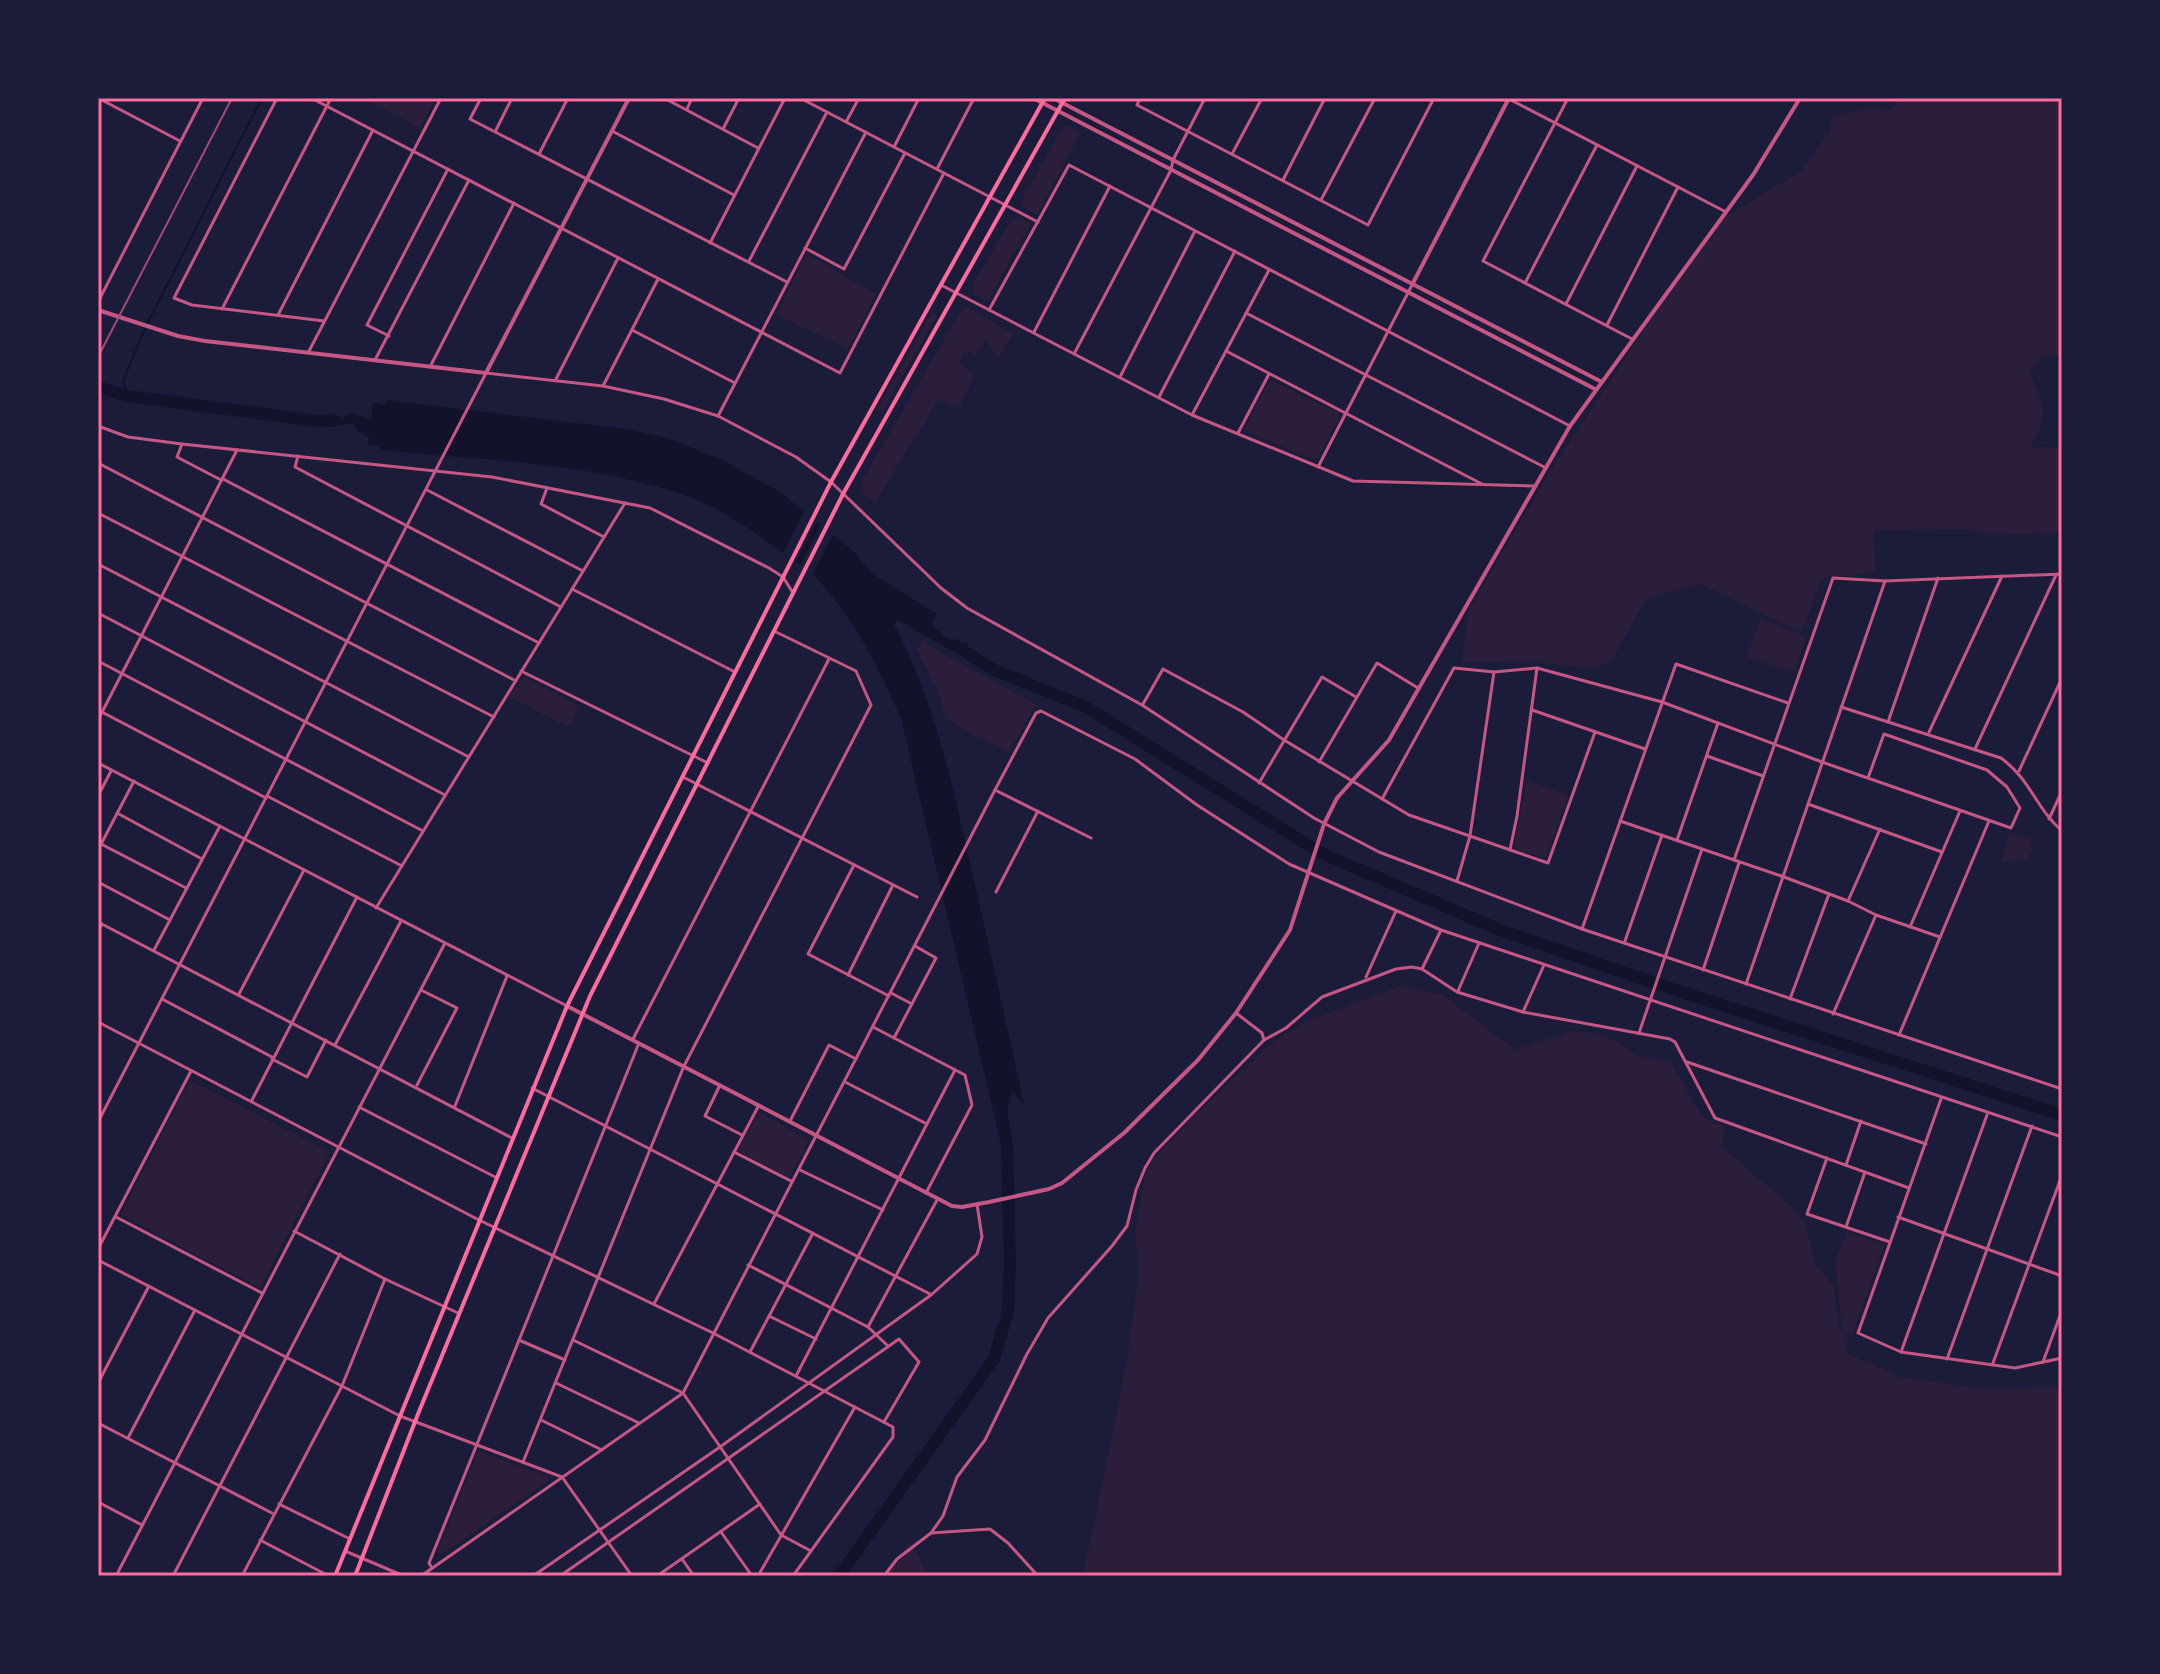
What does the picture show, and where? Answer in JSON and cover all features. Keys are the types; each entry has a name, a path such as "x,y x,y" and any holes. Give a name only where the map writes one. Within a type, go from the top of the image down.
{"main road":[{"path":"332,1576 350,1539 567,1006 831,482 1043,100"},
{"path":"355,1576 414,1423 582,1014 843,494 1063,100"}],"street":[{"path":"98,302 203,98"},
{"path":"277,98 174,298 192,305 324,321"},
{"path":"311,98 840,373 944,173"},
{"path":"222,309 331,98"},
{"path":"308,353 441,98"},
{"path":"481,98 470,119 787,282"},
{"path":"495,132 512,98"},
{"path":"539,154 568,98"},
{"path":"98,1122 629,98"},
{"path":"664,98 758,148"},
{"path":"686,110 692,98"},
{"path":"723,129 739,98"},
{"path":"710,243 785,98"},
{"path":"800,98 1038,222"},
{"path":"846,122 859,98"},
{"path":"894,147 919,98"},
{"path":"937,169 974,98"},
{"path":"1033,98 1043,100 1057,111 1595,389"},
{"path":"1053,98 1063,100 1600,381"},
{"path":"1140,98 1137,105 1368,225 1434,98"},
{"path":"1074,354 1171,170 1173,160 1205,98"},
{"path":"1232,154 1262,98"},
{"path":"1283,180 1325,98"},
{"path":"1321,200 1375,98"},
{"path":"1568,98 1483,261 1632,339"},
{"path":"98,763 937,1198 956,1206 1049,1189 1062,1183 1124,1133 1198,1060 1236,1013 1290,930 1324,824 1337,798 1389,740 1570,426 1753,175 1800,98"},
{"path":"98,106 100,99 180,141"},
{"path":"1318,467 1509,99 1726,212"},
{"path":"748,263 827,112"},
{"path":"278,315 373,130"},
{"path":"612,131 734,195"},
{"path":"718,416 866,132"},
{"path":"1525,283 1597,145"},
{"path":"805,248 844,269 905,153"},
{"path":"989,310 1069,165 1570,426"},
{"path":"1566,304 1637,166"},
{"path":"389,336 367,325 448,169"},
{"path":"375,360 469,180"},
{"path":"1034,333 1110,186"},
{"path":"1607,325 1678,187"},
{"path":"430,367 514,203"},
{"path":"1120,377 1195,231"},
{"path":"1159,398 1235,251"},
{"path":"555,381 618,258"},
{"path":"1192,415 1269,270"},
{"path":"603,386 658,279"},
{"path":"941,285 1192,415 1353,481 1536,486"},
{"path":"98,310 205,341 603,386 664,399 718,416 796,457 831,482 941,588 967,608 1142,705 1324,824 1379,852 1582,929 2062,1089"},
{"path":"1246,313 1546,468"},
{"path":"631,330 735,383"},
{"path":"1226,351 1483,485"},
{"path":"1238,433 1269,374"},
{"path":"98,426 128,437 182,444 492,477 650,508 783,577 793,593"},
{"path":"182,444 177,457 539,643"},
{"path":"98,720 238,449"},
{"path":"298,456 295,467 561,607"},
{"path":"98,463 516,681"},
{"path":"547,487 541,504 604,537"},
{"path":"427,490 583,571"},
{"path":"376,908 625,503"},
{"path":"98,513 494,717"},
{"path":"98,564 469,757"},
{"path":"1703,970 1763,776 1833,578 1885,581 2059,574 1975,749"},
{"path":"1928,734 2002,576"},
{"path":"1888,722 1939,578"},
{"path":"1746,984 1885,581"},
{"path":"572,589 735,672"},
{"path":"98,613 445,795"},
{"path":"523,1462 684,1066 871,705 856,671 774,631"},
{"path":"633,1040 829,659"},
{"path":"98,661 423,831"},
{"path":"1319,762 1377,663 1418,688"},
{"path":"1582,929 1676,664 1788,703"},
{"path":"1382,799 1454,668 1494,672 1537,668 1662,702 1822,762 2011,828 2020,808 2007,787 1987,770 1884,734 1868,778"},
{"path":"1510,850 1537,668"},
{"path":"1142,705 1163,669 1243,712 1319,762 1409,815 1548,863 1595,732"},
{"path":"521,671 708,763"},
{"path":"1456,882 1470,836 1494,672"},
{"path":"1259,783 1322,677 1356,697"},
{"path":"2019,771 2062,678"},
{"path":"1841,707 2001,758 2019,771 2049,819 2062,831"},
{"path":"1532,710 1645,749"},
{"path":"100,711 402,866"},
{"path":"421,1576 683,1393 995,790 1036,713 1041,711 1135,759 1210,813 1310,875 1441,930 2062,1137"},
{"path":"1677,840 1718,723"},
{"path":"1707,756 1763,776"},
{"path":"98,796 112,770"},
{"path":"683,777 917,897"},
{"path":"98,850 134,781"},
{"path":"995,790 1091,838"},
{"path":"2049,819 2062,791"},
{"path":"1808,804 1942,852"},
{"path":"996,892 1038,811"},
{"path":"1910,927 1960,811"},
{"path":"117,813 202,859"},
{"path":"1620,821 1784,877 1876,915 1940,937"},
{"path":"1899,1035 1989,821"},
{"path":"154,950 220,826"},
{"path":"1848,901 1880,829"},
{"path":"1625,943 1662,835"},
{"path":"101,844 186,889"},
{"path":"1639,1033 1702,849"},
{"path":"854,865 808,954 912,1004"},
{"path":"239,995 304,870"},
{"path":"98,882 170,920"},
{"path":"848,975 893,885"},
{"path":"1790,999 1829,894"},
{"path":"251,1101 357,897"},
{"path":"1366,979 1396,911"},
{"path":"1833,1014 1876,915"},
{"path":"335,1045 401,921"},
{"path":"98,931 100,923 512,1138"},
{"path":"1422,969 1441,930"},
{"path":"116,1576 445,943"},
{"path":"1457,992 1479,943"},
{"path":"894,1038 936,958 915,946"},
{"path":"1523,1012 1544,965"},
{"path":"884,1576 897,1559 931,1533 943,1516 957,1477 985,1440 1048,1318 1127,1226 1136,1190 1149,1161 1264,1040 1286,1028 1322,997 1366,979 1412,967 1422,969 1457,992 1523,1012 1670,1039 1675,1042 1715,1118 1909,1188"},
{"path":"454,1107 507,976"},
{"path":"416,1087 457,1008 421,990"},
{"path":"162,999 307,1077 326,1040"},
{"path":"1236,1013 1262,1033 1264,1040"},
{"path":"98,1022 479,1220 713,1333 893,1427 893,1437 793,1576"},
{"path":"873,1027 965,1075 972,1105 926,1193"},
{"path":"432,1568 429,1563 639,1043"},
{"path":"790,1122 829,1045 856,1059"},
{"path":"1686,1062 1926,1144"},
{"path":"98,1249 191,1070"},
{"path":"796,1376 955,1070"},
{"path":"845,1081 927,1124"},
{"path":"720,1085 705,1116 742,1135"},
{"path":"532,1088 931,1295"},
{"path":"1941,1099 1858,1333 1901,1352 2015,1368 2062,1358"},
{"path":"654,1305 759,1105"},
{"path":"359,1107 497,1178"},
{"path":"1901,1352 1988,1113"},
{"path":"1846,1165 1861,1121"},
{"path":"1947,1359 2032,1126"},
{"path":"734,1152 792,1182"},
{"path":"1827,1158 1807,1214 1890,1242"},
{"path":"798,1170 883,1210"},
{"path":"1846,1227 1865,1172"},
{"path":"1993,1365 2062,1175"},
{"path":"868,1327 937,1198"},
{"path":"533,1576 720,1447 931,1295 977,1254 982,1237 977,1204"},
{"path":"115,1217 262,1293"},
{"path":"1898,1217 2062,1276"},
{"path":"294,1231 459,1314"},
{"path":"750,1352 813,1233"},
{"path":"173,1576 340,1254"},
{"path":"98,1260 414,1423 562,1477 632,1576"},
{"path":"748,1265 868,1327 888,1346"},
{"path":"242,1576 342,1386 385,1279"},
{"path":"98,1383 149,1286"},
{"path":"128,1438 195,1310"},
{"path":"2043,1362 2062,1310"},
{"path":"769,1316 816,1339"},
{"path":"560,1576 899,1339 919,1362 884,1422"},
{"path":"519,1340 565,1360"},
{"path":"573,1340 683,1393 781,1535 811,1551"},
{"path":"556,1383 640,1423"},
{"path":"758,1576 855,1407"},
{"path":"541,1420 602,1450"},
{"path":"98,1423 273,1514"},
{"path":"98,1502 142,1525"},
{"path":"279,1504 350,1539"},
{"path":"657,1576 760,1504"},
{"path":"931,1533 990,1529 1008,1543 1038,1576"},
{"path":"721,1532 752,1576"},
{"path":"260,1540 332,1576"},
{"path":"345,1551 403,1576"},
{"path":"682,1559 694,1576"}],"shaded area":[{"path":"363,98 436,98 420,128"},
{"path":"1898,98 2062,98 2062,356 2040,357 2029,373 2043,410 2041,427 2030,447 2062,450 2062,533 1993,535 1965,529 1874,530 1875,573 1823,578 1801,632 1700,584 1646,599 1611,662 1592,668 1536,663 1462,662 1468,612 1549,473 1715,223 1801,171 1830,131 1832,116 1872,107 1889,111 1900,100"},
{"path":"1069,126 1081,132 1037,215 1021,206 1022,200 1062,128"},
{"path":"1021,218 1031,223 988,301 973,294 973,284 1012,219"},
{"path":"810,256 876,294 848,349 777,315 803,259"},
{"path":"967,307 1013,334 998,359 986,339 976,356 965,351 959,363 975,376 959,407 938,400 876,501 863,495 862,481 960,312"},
{"path":"932,312 937,315 882,413 877,410"},
{"path":"1270,380 1339,413 1318,457 1313,460 1244,430"},
{"path":"387,400 626,429 670,439 724,461 780,492 852,550 874,575 936,613 932,625 944,635 952,640 967,642 969,651 965,658 898,620 894,624 921,683 950,776 1024,1104 1012,1092 1000,1140 901,718 866,647 833,597 812,574 759,535 721,512 682,494 646,483 571,469 380,450 380,446 368,444 369,437 357,431 354,423 331,427 316,425 320,420 341,418 351,413 371,420 373,402 386,405"},
{"path":"1760,619 1806,636 1795,672 1746,657"},
{"path":"924,641 1036,704 1009,752 971,734 946,717 937,689 916,649"},
{"path":"524,677 579,706 568,727 509,697"},
{"path":"1527,780 1568,795 1547,856 1543,857 1517,850 1514,845"},
{"path":"2010,833 2031,839 2030,846 2033,847 2028,860 2000,862"},
{"path":"1400,986 1442,995 1515,1050 1571,1031 1593,1033 1618,1042 1637,1056 1671,1062 1703,1118 1724,1126 1723,1148 1792,1207 1805,1223 1816,1265 1834,1286 1839,1331 1848,1336 1846,1353 1900,1377 1984,1389 2062,1386 2062,1576 1083,1576 1126,1366 1139,1272 1135,1233 1144,1178 1154,1158 1275,1040 1307,1021"},
{"path":"190,1080 330,1152 260,1288 121,1215"},
{"path":"759,1112 809,1140 789,1178 738,1151"},
{"path":"1847,1231 1882,1243 1884,1247 1852,1335 1842,1331 1835,1261"},
{"path":"478,1451 547,1477 548,1481 442,1554 437,1552"},
{"path":"911,1541 928,1576 883,1576"}],"pier":[{"path":"806,508 819,518 794,566 781,556"},
{"path":"822,521 835,531 810,578 798,569"}],"waterway":[{"path":"127,396 123,381 146,326 262,98"},
{"path":"98,387 127,396 318,421 334,420"},
{"path":"955,645 992,669 1086,707 1321,853 1500,930 2062,1115"},
{"path":"839,1576 994,1359 1008,1311 1010,1263 1007,1146 1001,1109"}],"railway":[{"path":"98,357 232,98"}]}
